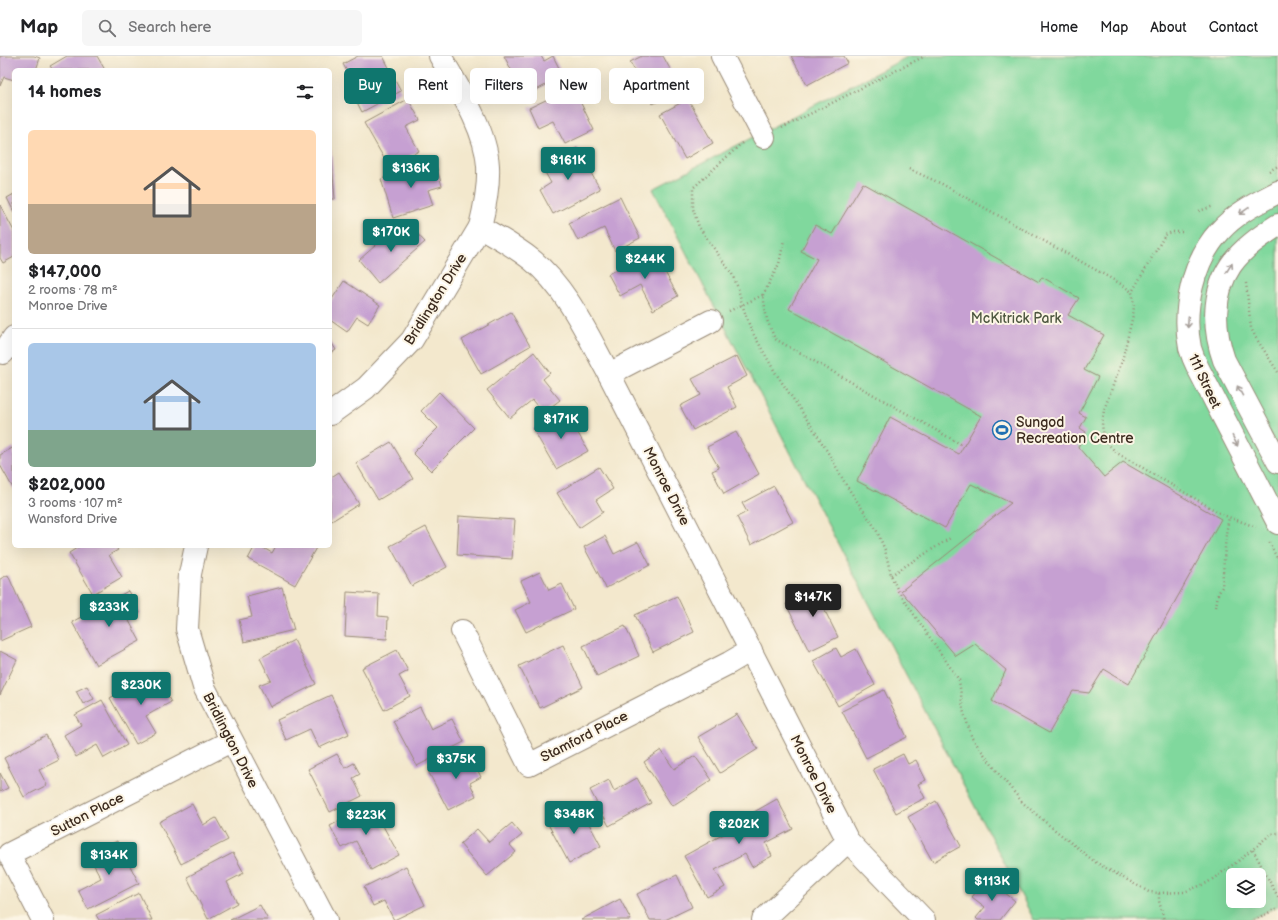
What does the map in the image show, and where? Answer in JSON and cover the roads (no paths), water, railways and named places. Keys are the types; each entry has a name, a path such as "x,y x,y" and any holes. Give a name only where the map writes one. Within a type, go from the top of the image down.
{"street":[{"path":"440,56 461,92 481,135 488,165 487,197 480,227"},
{"path":"722,56 764,137"},
{"name":"111 Street","path":"1269,531 1190,350 1187,329 1188,305 1194,280 1204,252 1220,231 1232,220 1248,208 1278,192"},
{"name":"111 Street","path":"1278,225 1252,243 1232,264 1222,284 1215,315 1220,347 1224,360 1278,462"},
{"name":"Monroe Drive","path":"480,227 533,260 553,280 575,313 609,374 848,841 924,920"},
{"name":"Bridlington Drive","path":"332,413 366,388 412,340 480,227"},
{"path":"609,374 711,321"},
{"name":"Bridlington Drive","path":"196,548 190,574 187,629 204,687 326,920"},
{"name":"Stamford Place","path":"462,631 529,764 729,663 751,650"},
{"name":"Sutton Place","path":"43,920 9,854 231,741"},
{"path":"763,920 848,841"}],"place":[{"name":"Sungod Recreation Centre","path":"1002,430"}],"park label":[{"name":"McKitrick Park","path":"1016,318"}]}
